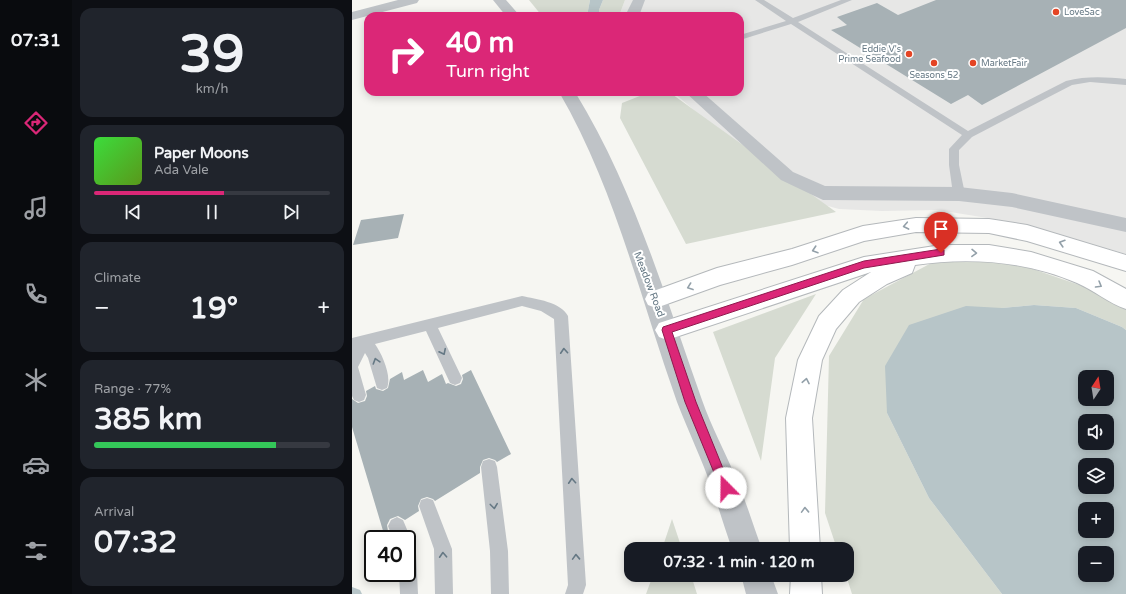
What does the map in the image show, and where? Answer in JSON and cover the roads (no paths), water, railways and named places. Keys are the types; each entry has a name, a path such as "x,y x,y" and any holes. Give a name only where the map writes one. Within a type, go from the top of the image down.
{"highway":[{"path":"656,299 717,277 792,257 863,234 916,225 990,226 1027,233 1126,263"},
{"path":"805,542 799,418 810,360 828,323 851,296 879,278 941,253"},
{"path":"667,330 864,265 941,253 989,253 1031,260 1085,277 1126,300"},
{"path":"806,582 806,594"}],"street":[{"path":"367,12 413,0"},
{"path":"499,0 510,12"},
{"path":"633,12 639,0"},
{"path":"352,16 364,13"},
{"name":"Meadow Road","path":"571,96 588,127 606,167 656,299 690,402 726,488 745,542"},
{"path":"697,96 787,176 824,193 960,194 1012,200 1126,225"},
{"path":"758,582 762,594"}],"lane":[{"path":"759,0 968,135"},
{"path":"744,37 793,21 848,0"},
{"path":"960,194 954,165 954,149 968,135 1069,83 1080,80 1098,79 1126,82"},
{"path":"358,343 522,301 544,306 561,316 575,527 577,585 574,594"},
{"path":"430,325 456,378"},
{"path":"352,363 358,343"},
{"path":"358,343 375,356 382,383"},
{"path":"352,370 359,395"},
{"path":"489,467 499,551 500,594"},
{"path":"427,506 442,549 444,594"},
{"path":"408,582 409,594"}],"waterway":[{"path":"352,593 356,594"}],"place":[{"name":"LoveSac","path":"1056,12"},
{"name":"Eddie V's Prime Seafood","path":"909,54"},
{"name":"Seasons 52","path":"934,63"},
{"name":"MarketFair","path":"973,63"}]}
